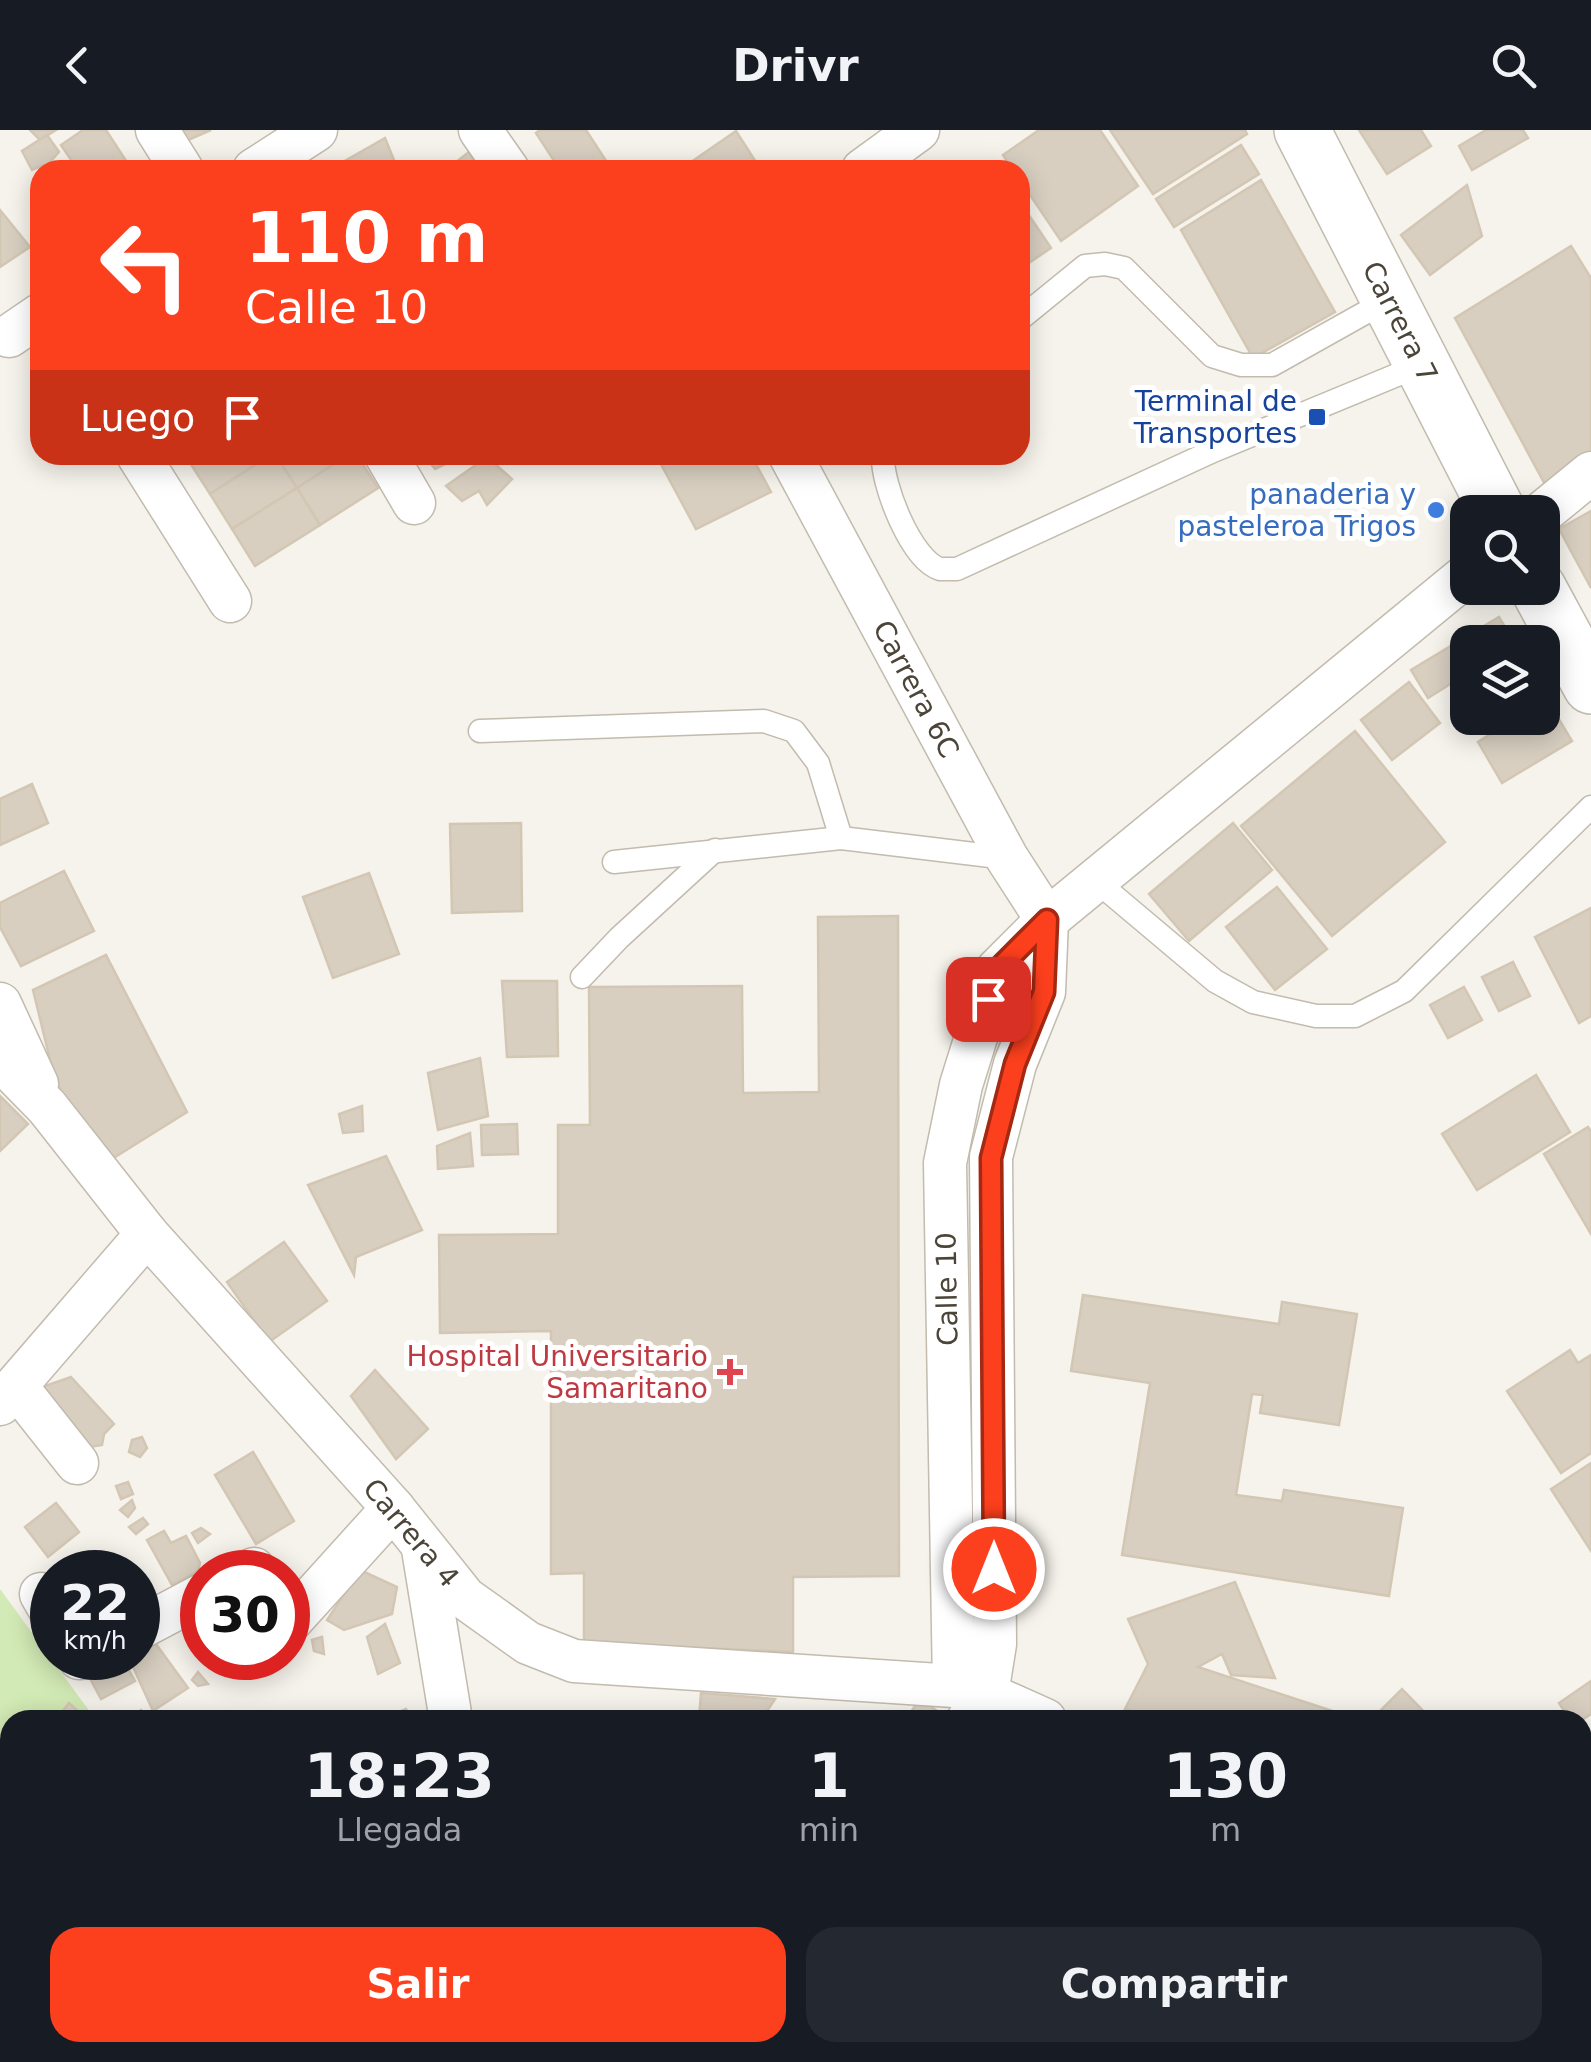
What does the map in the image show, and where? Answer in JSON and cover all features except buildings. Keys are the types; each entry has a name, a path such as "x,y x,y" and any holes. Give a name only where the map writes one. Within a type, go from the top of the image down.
{"street":[{"path":"156,130 176,160"},
{"path":"270,160 316,130"},
{"path":"480,130 501,160"},
{"path":"877,160 918,130"},
{"name":"Carrera 7","path":"1302,130 1489,495"},
{"path":"144,465 230,601"},
{"path":"392,465 414,502"},
{"name":"Carrera 6C","path":"795,465 1007,858 1047,920"},
{"path":"1560,498 1591,473"},
{"name":"Calle 10","path":"970,1700 946,1163 961,1085 997,970 1047,920 1450,589"},
{"path":"1547,605 1591,686"},
{"path":"0,1004 48,1107"},
{"name":"Carrera 4","path":"0,1060 48,1107 146,1234 392,1508 465,1598 528,1643 574,1660 970,1700"},
{"path":"77,1463 8,1395 146,1234"},
{"path":"310,1599 392,1508"},
{"path":"422,1544 448,1710"},
{"path":"970,1700 1008,1710"}],"lane":[{"path":"1030,310 1085,266 1105,264 1124,268 1212,356 1242,365 1272,365 1388,300"},
{"path":"882,465 896,512 927,561 941,569 957,569 1213,451 1422,365"},
{"path":"480,731 764,721 794,731 818,763 841,838"},
{"path":"1095,880 1215,982 1253,1002 1316,1016 1355,1016 1404,991 1591,807"},
{"path":"614,862 841,838 1007,858"},
{"path":"582,977 716,850"}],"green space":[{"path":"0,1589 30,1630 30,1680 67,1680 89,1710 0,1710"}],"place":[{"name":"Terminal de Transportes","path":"1317,417"},
{"name":"panaderia y pasteleroa Trigos","path":"1436,510"},
{"name":"Hospital Universitario Samaritano","path":"730,1372"}],"route":[{"path":"988,999 997,970 1047,920 1044,992 1015,1064 991,1158 994,1569"}]}
